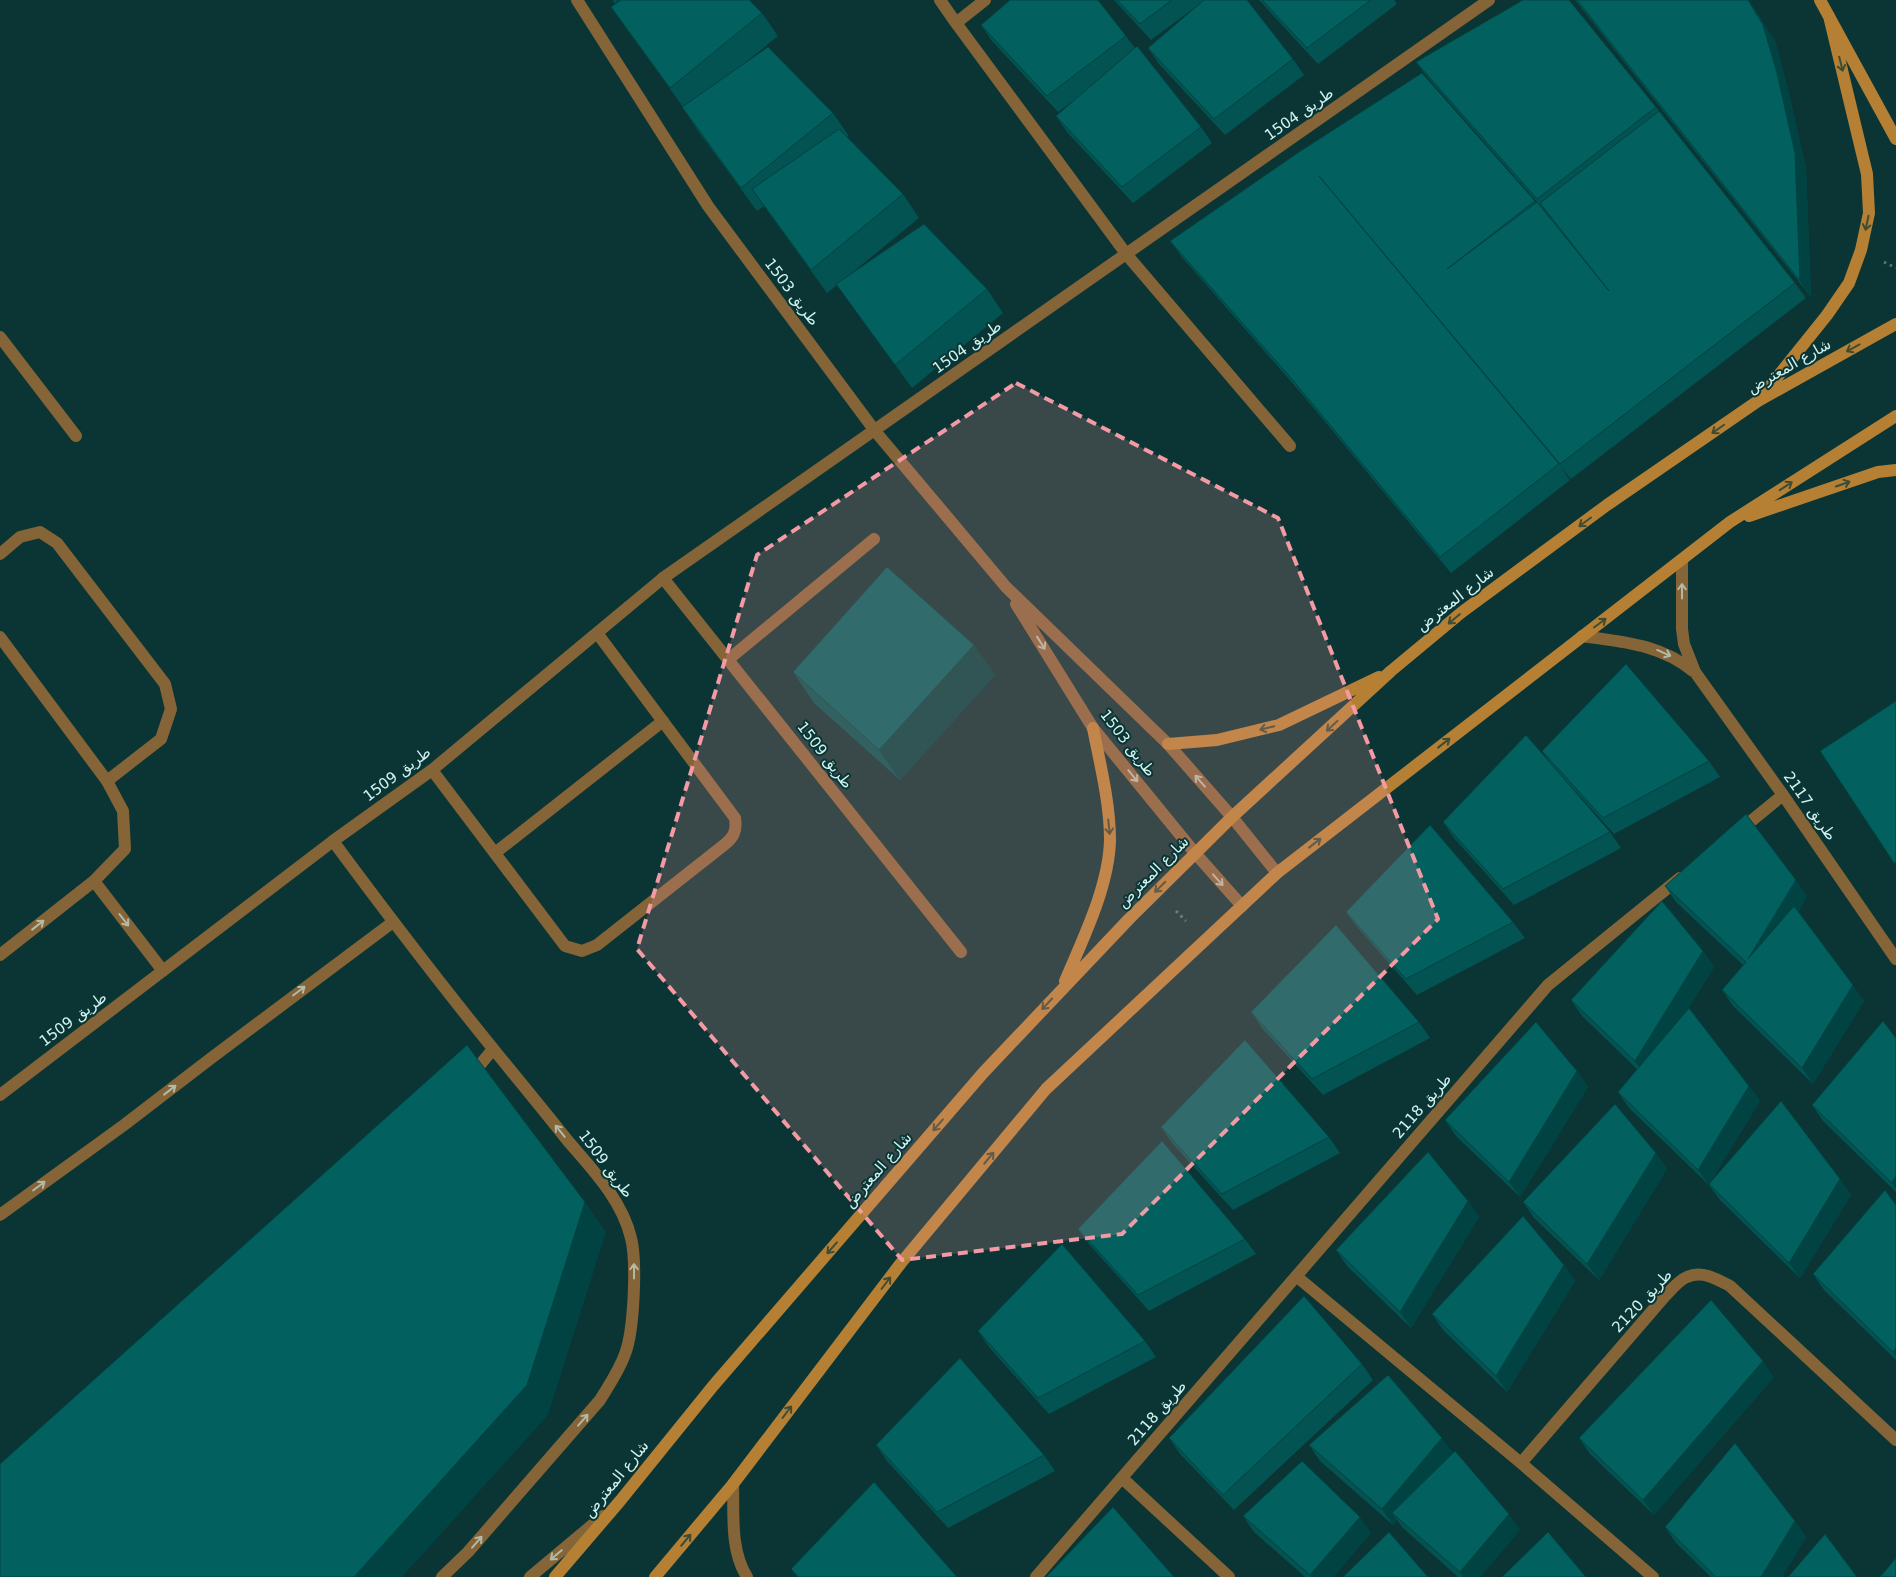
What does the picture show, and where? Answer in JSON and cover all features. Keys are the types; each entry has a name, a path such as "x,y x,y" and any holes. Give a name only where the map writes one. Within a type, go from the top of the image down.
{"street":[{"name":"طريق 1503","path":"577,0 708,206 875,431 1006,587 1168,744 1232,817 1277,873"},
{"path":"940,0 1127,255 1290,446"},
{"path":"956,23 985,0"},
{"name":"طريق 1504","path":"875,431 1489,0"},
{"path":"1820,0 1896,139"},
{"path":"1758,401 1827,315 1849,283 1861,250 1869,213 1868,174 1829,16"},
{"name":"شارع المعترض","path":"555,1577 620,1501 713,1386 976,1080 1063,988 1232,817 1391,672 1462,612 1607,505 1758,401 1896,324"},
{"path":"0,337 76,436"},
{"path":"655,1577 733,1484 901,1263 1046,1089 1277,873 1730,522 1896,416"},
{"name":"طريق 1509","path":"0,1095 333,842 432,770 663,578 875,431"},
{"path":"1730,522 1878,472 1896,470"},
{"path":"0,554 20,537 40,532 57,543 165,684 171,709 161,739 107,781"},
{"path":"729,659 874,539"},
{"name":"طريق 2117","path":"1682,561 1682,630 1684,644 1694,672"},
{"name":"طريق 1509","path":"663,578 961,952"},
{"name":"طريق 1503","path":"1006,587 1093,728 1195,853 1242,906"},
{"path":"432,770 565,946 582,951 597,945 732,838 737,829 736,818 597,633"},
{"name":"طريق 2117","path":"1582,636 1652,648 1682,662 1694,672 1783,795 1896,959"},
{"path":"0,637 107,781 123,811 124,849 94,881 0,955"},
{"path":"1168,744 1217,740 1279,725 1391,672"},
{"path":"495,853 663,721"},
{"path":"1063,988 1099,894 1109,854 1110,839 1106,792 1093,728"},
{"path":"1730,838 1783,795"},
{"name":"طريق 1509","path":"333,842 393,922 604,1185 621,1210 631,1238 635,1269 630,1329 626,1353 614,1378 600,1400 468,1552 442,1577"},
{"name":"طريق 2118","path":"1036,1577 1548,985 1692,869"},
{"path":"94,881 163,971"},
{"path":"0,1215 124,1125 393,922"},
{"path":"463,1085 494,1049"},
{"name":"طريق 2120","path":"1521,1463 1665,1296 1687,1277 1702,1274 1716,1278 1730,1286 1896,1440"},
{"path":"1296,1276 1521,1463 1652,1577"},
{"path":"1122,1478 1229,1577"},
{"path":"733,1484 736,1551 740,1567 747,1577"},
{"path":"530,1577 620,1501"}],"highlighted area":[{"path":"1016,383 1278,518 1438,919 1122,1234 902,1260 637,949 757,555"}],"building":[{"path":"621,0 749,0 762,13 670,88 611,7"},
{"path":"1010,0 1098,0 1126,36 1047,96 981,25"},
{"path":"1117,0 1172,0 1140,24"},
{"path":"1204,0 1247,0 1293,59 1214,119 1148,48"},
{"path":"1262,0 1371,0 1307,48"},
{"path":"1523,0 1569,0 1656,107 1537,199 1416,62"},
{"path":"1577,0 1748,0 1763,25 1777,73 1795,153 1800,281"},
{"path":"1137,46 1201,127 1122,187 1056,116"},
{"path":"768,47 833,113 741,188 682,107"},
{"path":"1422,73 1535,201 1447,269 1537,202 1609,291 1540,203 1659,111 1795,283 1560,464 1319,176 1559,464 1440,557 1291,378 1170,241 1299,152"},
{"path":"839,129 903,194 811,270 752,189"},
{"path":"924,224 987,289 895,365 836,284"},
{"path":"887,567 974,645 879,750 793,672"},
{"path":"1626,664 1709,761 1603,818 1542,751"},
{"path":"1896,701 1896,862 1894,863 1820,751"},
{"path":"1526,735 1610,832 1503,889 1443,822"},
{"path":"1746,814 1796,880 1748,959 1794,906 1853,985 1802,1068 1722,990 1746,962 1665,886"},
{"path":"1430,825 1513,922 1406,979 1346,912"},
{"path":"1662,901 1703,951 1635,1061 1571,1000"},
{"path":"1336,925 1419,1022 1312,1079 1251,1012"},
{"path":"1689,1008 1749,1086 1698,1170 1618,1092"},
{"path":"1883,1021 1896,1038 1896,1176 1892,1183 1812,1105"},
{"path":"1536,1022 1577,1071 1509,1182 1445,1120"},
{"path":"1245,1040 1329,1137 1222,1194 1161,1127"},
{"path":"467,1045 585,1202 527,1385 354,1577 0,1577 0,1464"},
{"path":"1781,1101 1840,1179 1789,1263 1709,1184"},
{"path":"1615,1104 1656,1153 1587,1264 1523,1202"},
{"path":"1162,1141 1245,1239 1138,1295 1078,1229"},
{"path":"1428,1152 1468,1201 1400,1312 1336,1250"},
{"path":"1885,1190 1896,1205 1896,1348 1893,1352 1813,1274"},
{"path":"1523,1216 1564,1265 1496,1376 1432,1314"},
{"path":"1062,1244 1145,1341 1038,1398 978,1331"},
{"path":"1304,1296 1362,1364 1223,1495 1169,1438"},
{"path":"1711,1300 1763,1361 1643,1500 1579,1438"},
{"path":"960,1358 1044,1455 937,1512 876,1445"},
{"path":"1388,1375 1442,1438 1382,1509 1309,1445"},
{"path":"1735,1443 1795,1521 1761,1577 1716,1577 1665,1527"},
{"path":"1455,1451 1509,1514 1460,1572 1392,1513"},
{"path":"1302,1461 1360,1517 1310,1575 1243,1516"},
{"path":"874,1482 957,1577 798,1577 791,1569"},
{"path":"1113,1507 1174,1577 1046,1577"},
{"path":"1389,1532 1428,1577 1343,1577"},
{"path":"1548,1532 1586,1577 1502,1577"},
{"path":"1825,1534 1857,1577 1788,1577"},
{"path":"1896,1558 1896,1577 1880,1577"}]}
